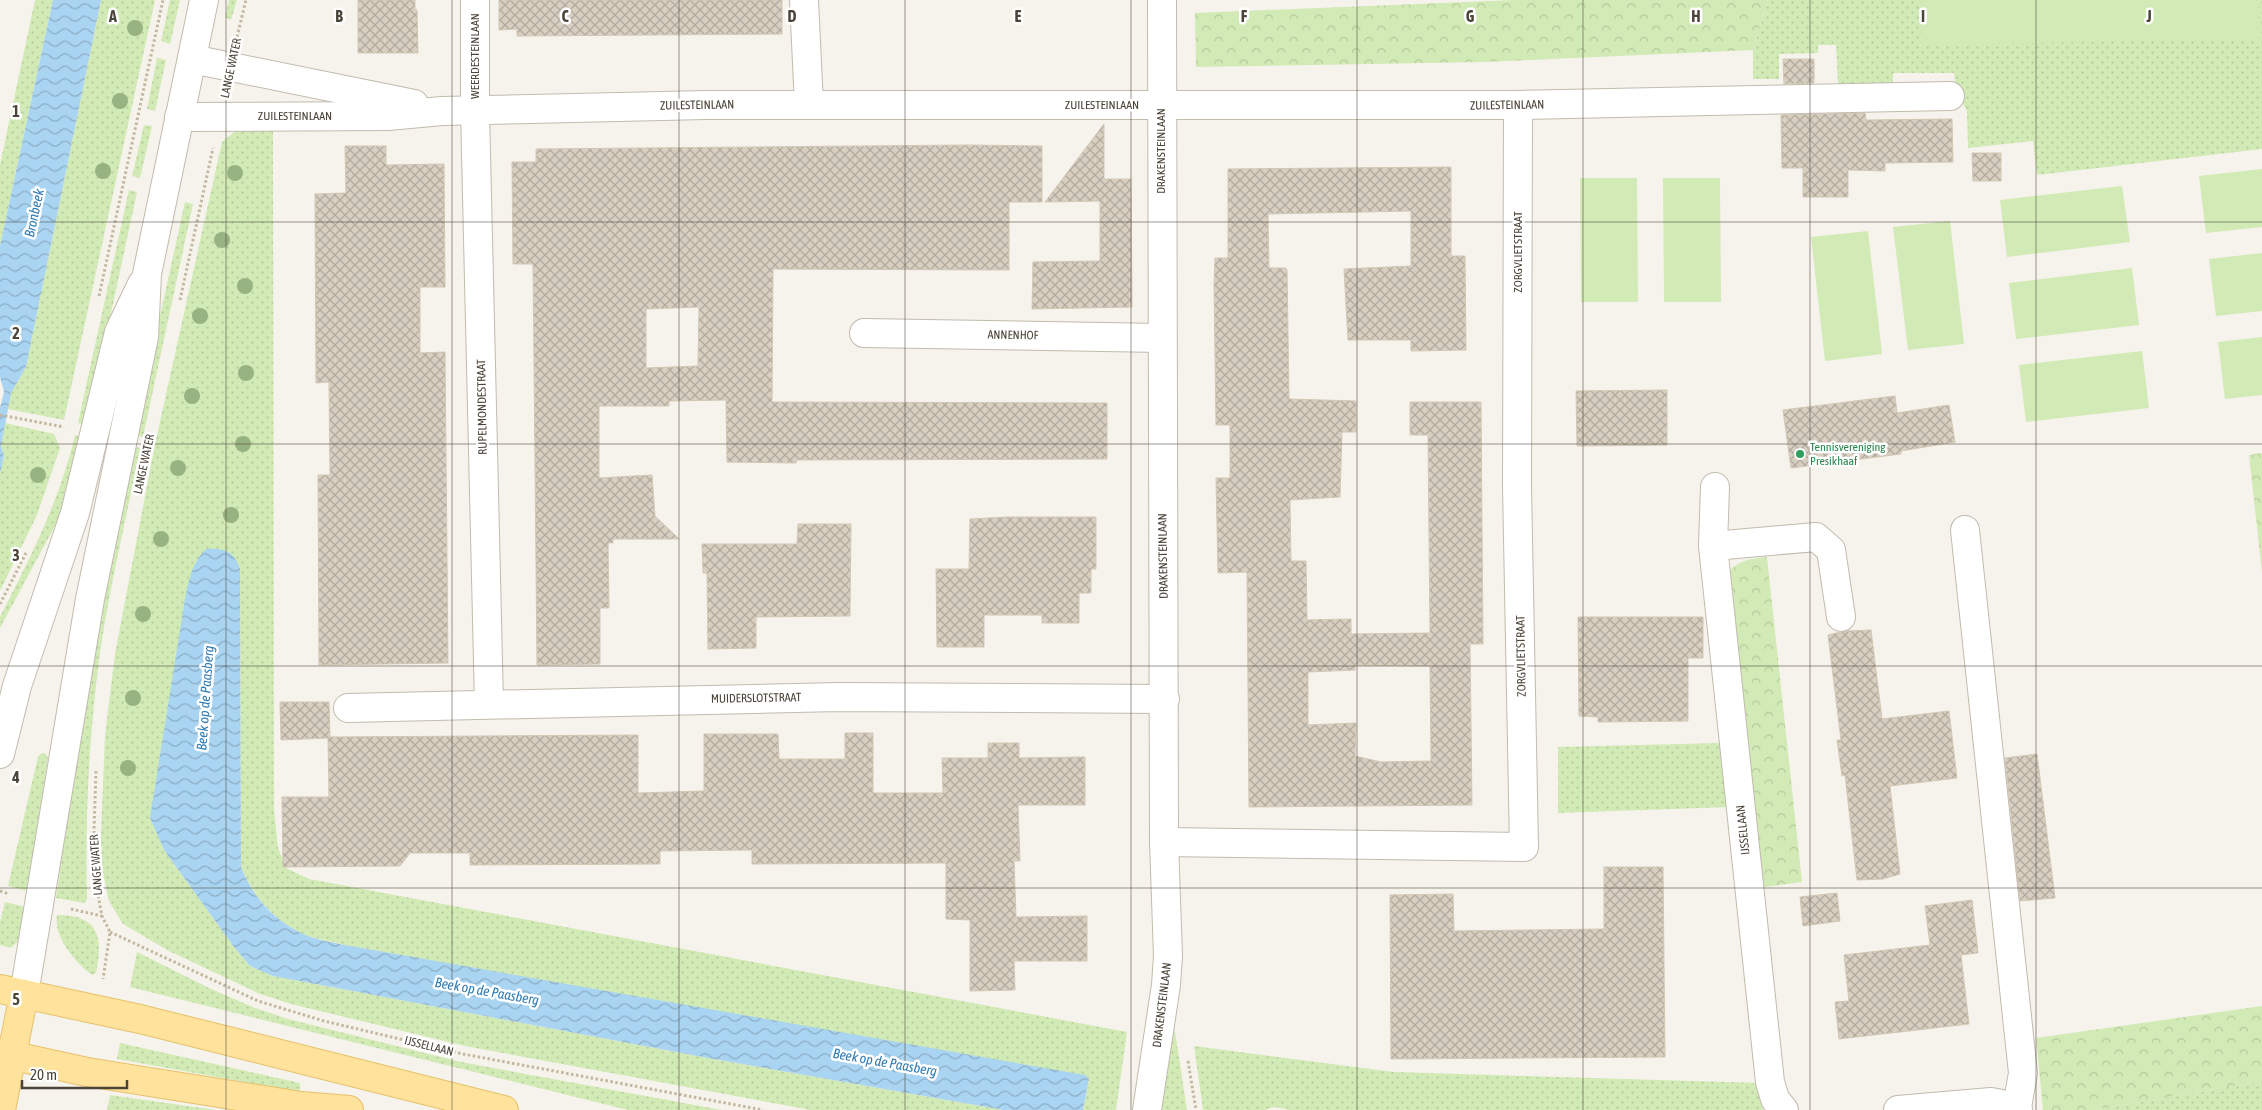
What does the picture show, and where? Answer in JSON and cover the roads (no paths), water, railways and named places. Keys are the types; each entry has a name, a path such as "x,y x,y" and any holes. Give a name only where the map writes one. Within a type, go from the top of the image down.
{"main road":[{"name":"LANGE WATER","path":"1,1110 12,992"},
{"path":"12,992 140,1019 504,1110"},
{"path":"6,1054 97,1074 300,1106 349,1110"}],"street":[{"name":"LANGE WATER","path":"12,992 144,338 148,274 204,0"},
{"name":"WEERDESTEINLAAN","path":"475,0 475,111"},
{"path":"804,0 809,105"},
{"name":"DRAKENSTEINLAAN","path":"1147,1110 1166,985 1168,956 1164,842 1165,699 1160,105 1162,0"},
{"name":"ZUILESTEINLAAN","path":"192,59 442,111"},
{"name":"ZUILESTEINLAAN","path":"179,116 388,116 442,111 706,105 1518,105 1762,98 1950,96"},
{"name":"ZORGVLIETSTRAAT","path":"1164,842 1524,847 1518,486 1518,105"},
{"name":"RUPELMONDESTRAAT","path":"475,111 489,704"},
{"name":"LANGE WATER","path":"0,754 17,686 75,513 119,332 148,274"},
{"name":"ANNENHOF","path":"864,333 1162,338"},
{"name":"IJSSELLAAN","path":"1715,487 1714,546 1770,1082 1775,1099 1784,1110"},
{"path":"1898,1110 1991,1102 2017,1108 2023,1073 1965,530"},
{"path":"1714,546 1816,537 1831,550 1841,617"},
{"name":"MUIDERSLOTSTRAAT","path":"348,708 839,697 1165,699"}],"water":[{"name":"Bronbeek","path":"53,0 101,0 26,367 11,393 1,446 4,456 0,474 0,408 4,392 0,377 0,246"},
{"name":"Beek op de Paasberg","path":"206,549 223,550 231,554 240,569 241,867 258,898 282,922 313,938 345,945 1085,1075 1089,1079 1083,1110 1004,1110 708,1058 273,976 250,966 234,947 164,850 150,818 186,593 195,564"}],"place":[{"name":"Tennisvereniging Presikhaaf","path":"1800,454"}]}
